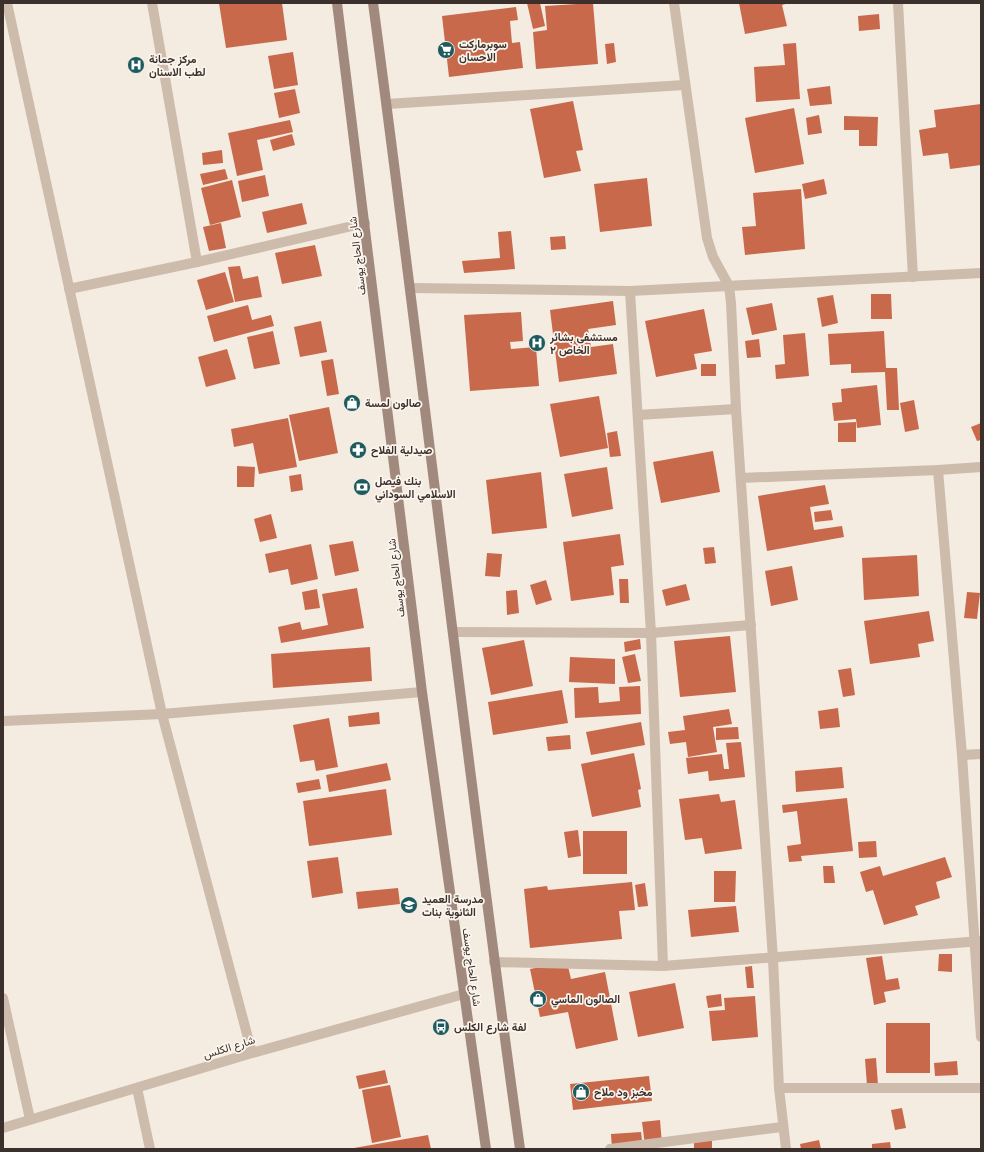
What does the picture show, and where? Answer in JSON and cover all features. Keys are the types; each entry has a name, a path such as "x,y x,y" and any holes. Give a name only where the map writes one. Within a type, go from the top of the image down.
{"main road":[{"name":"شارع الحاج يوسف","path":"337,3 422,692 486,1149"},
{"name":"شارع الحاج يوسف","path":"373,3 411,288 494,962 520,1149"}],"street":[{"path":"7,3 162,714 252,1053"},
{"path":"152,3 197,262"},
{"path":"674,3 684,85 707,238 713,257 729,286 733,318 736,408 773,959 782,1127 786,1149"},
{"path":"898,3 913,277"},
{"path":"387,104 684,85"},
{"path":"69,289 197,262 365,223"},
{"path":"411,288 630,291 981,273"},
{"path":"630,291 651,633 663,966"},
{"path":"638,415 736,408"},
{"path":"741,478 981,467"},
{"path":"938,470 977,941 981,1037"},
{"path":"453,632 651,633 751,626"},
{"path":"3,721 162,714 422,692"},
{"path":"962,755 981,754"},
{"path":"494,962 663,966 773,959 977,941"},
{"name":"شارع الكلس","path":"3,1128 252,1053 464,994"},
{"path":"3,998 30,1119"},
{"path":"137,1088 150,1149"},
{"path":"780,1088 981,1088"},
{"path":"610,1149 782,1127"}],"building":[{"path":"219,3 282,3 287,40 226,48"},
{"path":"527,3 540,3 545,26 533,29"},
{"path":"593,3 598,64 536,69 533,32 547,30 545,6"},
{"path":"739,3 789,3 782,5 787,26 745,34"},
{"path":"516,7 518,20 510,21 512,43 520,42 523,68 449,77 442,16"},
{"path":"879,14 880,29 859,31 858,16"},
{"path":"614,43 616,62 607,64 605,44"},
{"path":"796,43 800,99 756,102 754,67 785,65 783,44"},
{"path":"293,52 298,85 274,89 268,56"},
{"path":"830,86 832,104 810,106 807,89"},
{"path":"295,89 300,113 279,118 274,93"},
{"path":"573,101 583,150 576,151 581,171 544,178 530,109"},
{"path":"981,104 981,165 950,169 948,153 923,156 919,130 936,127 934,110"},
{"path":"794,108 804,164 755,173 745,118"},
{"path":"819,115 822,133 808,135 806,118"},
{"path":"844,116 878,117 877,146 859,146 859,130 844,130"},
{"path":"290,120 293,132 257,140 263,170 237,176 228,133"},
{"path":"292,134 295,145 273,151 270,140"},
{"path":"222,150 223,163 203,165 202,153"},
{"path":"225,169 228,179 203,185 200,174"},
{"path":"265,175 269,196 242,202 238,181"},
{"path":"647,178 652,226 600,232 594,184"},
{"path":"824,179 827,194 805,199 802,184"},
{"path":"232,180 241,217 210,225 201,188"},
{"path":"801,189 805,249 745,255 742,227 756,226 753,193"},
{"path":"302,203 307,224 267,233 262,212"},
{"path":"221,223 226,248 209,251 203,227"},
{"path":"511,231 515,269 464,273 462,261 500,258 498,232"},
{"path":"565,236 566,249 551,250 550,237"},
{"path":"315,245 322,276 282,284 275,253"},
{"path":"240,266 243,279 258,276 262,297 235,302 228,267"},
{"path":"225,272 234,302 206,310 197,280"},
{"path":"871,294 891,294 892,319 871,319"},
{"path":"833,295 838,323 822,327 817,298"},
{"path":"613,301 616,325 588,329 591,347 613,344 617,374 559,382 550,310"},
{"path":"772,303 777,330 752,335 746,308"},
{"path":"248,305 252,320 271,315 274,326 214,342 207,316"},
{"path":"704,309 712,351 694,354 697,369 656,377 645,321"},
{"path":"521,312 523,341 510,342 511,349 536,347 539,386 470,391 464,315"},
{"path":"321,321 327,352 300,357 294,327"},
{"path":"273,331 280,364 254,369 247,337"},
{"path":"884,331 886,368 897,368 899,410 887,410 885,372 851,373 851,364 830,365 828,334"},
{"path":"805,333 809,376 776,379 775,365 785,364 783,335"},
{"path":"759,339 761,357 747,358 745,341"},
{"path":"227,349 236,379 206,387 198,357"},
{"path":"333,359 339,394 327,396 321,361"},
{"path":"701,364 716,364 716,376 701,376"},
{"path":"877,385 881,425 857,428 856,419 834,421 832,403 842,402 841,389"},
{"path":"599,396 608,448 560,457 550,404"},
{"path":"914,400 919,429 905,432 900,403"},
{"path":"329,407 338,453 299,461 289,415"},
{"path":"288,418 297,467 259,474 253,443 234,447 231,429"},
{"path":"856,422 856,442 838,442 838,423"},
{"path":"981,423 981,440 977,441 971,427"},
{"path":"617,431 621,456 610,457 607,433"},
{"path":"713,451 720,492 661,503 653,462"},
{"path":"237,466 255,467 254,487 237,487"},
{"path":"607,467 613,509 572,517 564,474"},
{"path":"541,472 547,528 492,534 486,480"},
{"path":"301,474 303,490 291,492 289,476"},
{"path":"825,485 829,504 810,507 814,530 842,526 844,537 767,551 758,496"},
{"path":"831,510 833,520 815,522 814,512"},
{"path":"271,514 277,538 260,542 254,519"},
{"path":"620,534 624,565 611,567 614,595 571,601 563,542"},
{"path":"353,541 359,571 335,576 329,545"},
{"path":"311,544 318,579 291,585 288,569 269,573 265,554"},
{"path":"714,547 716,563 705,564 703,548"},
{"path":"487,553 502,554 500,577 485,576"},
{"path":"917,555 919,596 864,600 862,558"},
{"path":"792,566 798,600 771,606 765,571"},
{"path":"619,579 628,579 629,603 620,603"},
{"path":"546,580 552,600 536,605 530,585"},
{"path":"686,584 690,600 666,606 662,590"},
{"path":"357,588 364,628 281,643 278,627 300,622 302,630 328,625 322,594"},
{"path":"317,589 320,608 305,610 302,592"},
{"path":"517,590 519,613 507,615 506,591"},
{"path":"967,592 980,593 977,619 964,618"},
{"path":"929,611 934,641 918,644 920,657 870,664 864,621"},
{"path":"730,636 736,692 680,697 674,641"},
{"path":"640,639 641,649 625,652 624,642"},
{"path":"524,640 533,686 491,695 482,648"},
{"path":"370,647 372,681 273,688 271,654"},
{"path":"635,654 641,681 628,683 622,657"},
{"path":"570,657 615,659 615,684 569,682"},
{"path":"851,668 855,695 843,697 838,670"},
{"path":"640,686 641,714 575,718 574,688 598,687 599,703 620,701 619,687"},
{"path":"562,690 568,723 493,735 488,702"},
{"path":"838,708 840,727 820,729 818,711"},
{"path":"729,709 732,724 713,727 717,752 688,757 686,742 670,744 668,732 685,730 683,716"},
{"path":"379,712 380,724 349,727 348,716"},
{"path":"329,718 338,767 316,771 314,760 300,762 293,725"},
{"path":"641,722 645,745 591,755 586,732"},
{"path":"738,727 739,739 716,740 716,728"},
{"path":"570,735 571,749 548,751 546,737"},
{"path":"741,742 745,777 709,781 708,771 688,774 686,758 722,754 724,769 729,769 726,743"},
{"path":"634,753 641,789 638,790 641,807 592,817 581,764"},
{"path":"387,763 391,780 329,792 326,775"},
{"path":"842,767 844,788 796,792 795,771"},
{"path":"319,779 321,789 298,793 296,783"},
{"path":"386,789 392,835 309,846 303,801"},
{"path":"719,794 721,802 735,800 742,849 705,854 702,838 685,840 679,799"},
{"path":"847,798 853,851 801,856 802,861 789,862 787,846 801,844 797,811 783,813 782,805"},
{"path":"578,830 581,856 568,858 564,832"},
{"path":"583,831 627,831 627,874 583,874"},
{"path":"876,841 877,857 859,858 858,842"},
{"path":"338,857 343,893 312,898 307,861"},
{"path":"945,857 952,877 936,882 940,898 915,906 918,915 884,925 873,890 866,892 860,872 880,866 883,876"},
{"path":"823,866 833,866 835,883 824,883"},
{"path":"714,871 736,871 735,902 714,902"},
{"path":"632,882 635,910 619,911 622,939 530,948 524,889 547,886 548,890"},
{"path":"645,883 648,906 638,907 635,885"},
{"path":"398,888 400,904 358,909 356,892"},
{"path":"736,906 739,932 691,937 688,910"},
{"path":"939,954 952,954 952,972 938,971"},
{"path":"882,956 886,980 898,978 900,989 884,992 886,1002 874,1005 866,958"},
{"path":"567,962 571,979 605,972 618,1040 576,1049 568,1012 540,1017 530,969"},
{"path":"752,966 754,988 747,988 745,967"},
{"path":"675,983 684,1028 638,1037 629,992"},
{"path":"721,994 722,1006 708,1008 706,996"},
{"path":"755,996 758,1037 712,1041 709,1011 725,1010 724,998"},
{"path":"886,1023 930,1023 930,1073 886,1073"},
{"path":"876,1058 878,1085 867,1086 865,1059"},
{"path":"957,1061 958,1075 935,1076 934,1063"},
{"path":"385,1070 388,1083 359,1089 356,1076"},
{"path":"649,1076 652,1101 573,1110 570,1084"},
{"path":"390,1085 401,1137 372,1143 362,1090"},
{"path":"902,1108 906,1128 895,1130 891,1110"},
{"path":"660,1120 662,1144 645,1145 642,1122"},
{"path":"641,1132 643,1149 612,1149 611,1134"},
{"path":"428,1135 431,1149 354,1149 354,1148"},
{"path":"819,1140 821,1149 801,1149 800,1144"},
{"path":"694,1141 712,1141 712,1149 694,1149"},
{"path":"890,1142 891,1149 872,1149 872,1144"}],"place":[{"name":"سوبرماركت الاحسان","path":"446,50"},
{"name":"مركز جمانة لطب الاسنان","path":"136,65"},
{"name":"مستشفى بشائر الخاص ٢","path":"537,343"},
{"name":"صالون لمسة","path":"352,403"},
{"name":"صيدلية الفلاح","path":"358,450"},
{"name":"بنك فيصل الاسلامي السوداني","path":"362,487"},
{"name":"مدرسة العميد الثانوية بنات","path":"409,905"},
{"name":"الصالون الماسي","path":"538,999"},
{"name":"لفة شارع الكلس","path":"441,1027"},
{"name":"مخبز ود ملاح","path":"581,1092"}]}
